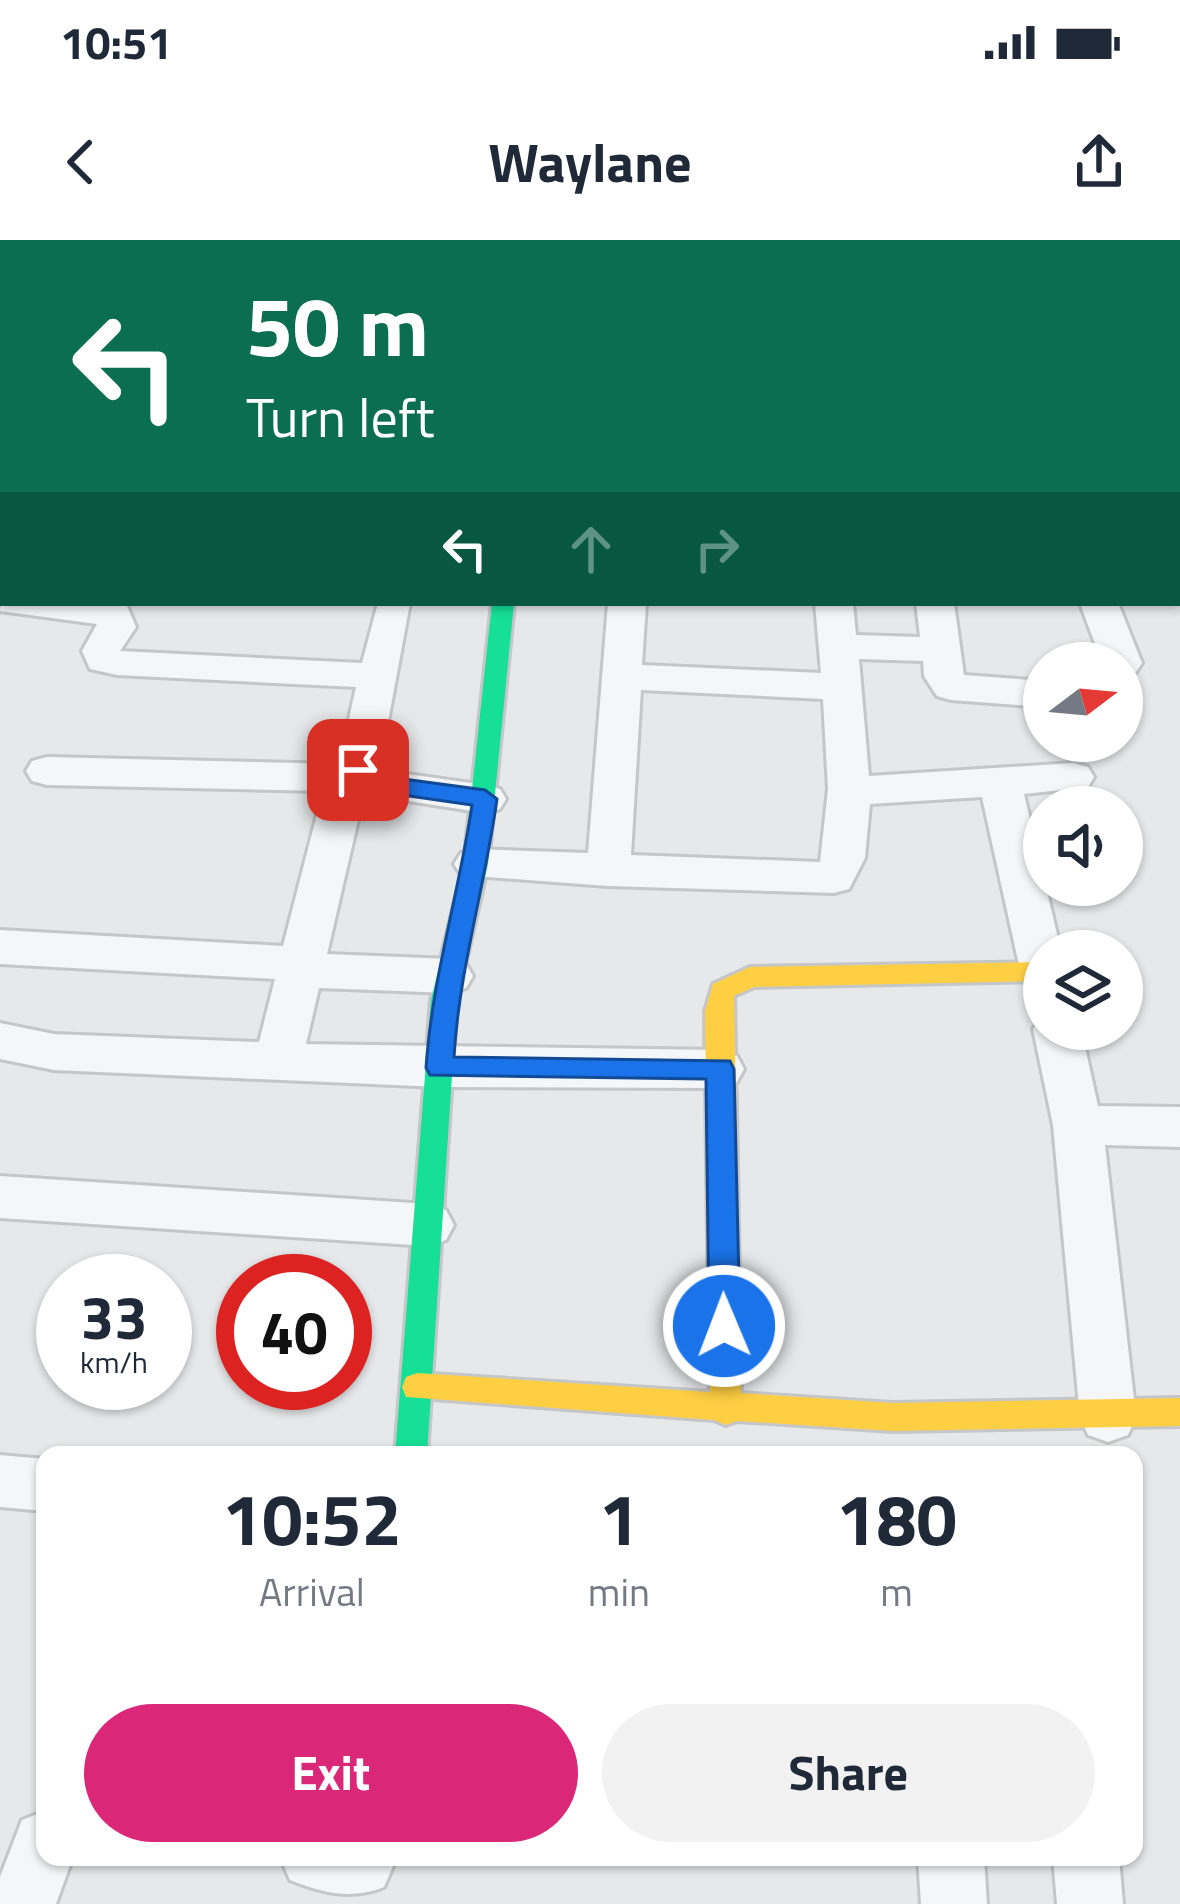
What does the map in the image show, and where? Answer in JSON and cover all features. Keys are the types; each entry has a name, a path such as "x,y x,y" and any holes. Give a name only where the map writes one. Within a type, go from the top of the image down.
{"street":[{"path":"41,606 114,614 117,627 101,651 104,660 117,664 379,676"},
{"path":"412,1446 449,976 476,864 503,606"},
{"path":"608,871 627,606"},
{"path":"476,864 834,878 843,867 846,851 849,790 834,606"},
{"path":"934,606 944,676 960,691 1023,693"},
{"path":"1100,606 1114,642"},
{"path":"278,1061 355,778 394,607"},
{"path":"622,677 839,666 940,650"},
{"path":"47,771 355,778 485,799"},
{"path":"849,790 1073,777"},
{"path":"1000,782 1034,930"},
{"path":"0,947 449,976"},
{"path":"726,1411 718,1010 722,991 750,977 1023,972"},
{"path":"0,1041 54,1052 440,1068 720,1069"},
{"path":"1062,1050 1078,1125 1108,1417"},
{"path":"1078,1125 1178,1138"},
{"path":"0,1197 428,1225"},
{"path":"417,1387 726,1411 993,1420 1180,1412"},
{"path":"0,1481 36,1484"},
{"path":"951,1866 954,1904"},
{"path":"1087,1866 1090,1904"}],"traffic: fast":[{"path":"412,1446 444,1000 476,864 503,606"}],"traffic: slow":[{"path":"726,1411 718,1011 722,991 750,977 1023,971"},
{"path":"417,1387 893,1417 1180,1412"}],"route":[{"path":"358,770 362,778 375,783 485,799 476,864 444,1000 440,1068 720,1069 724,1326"}]}
